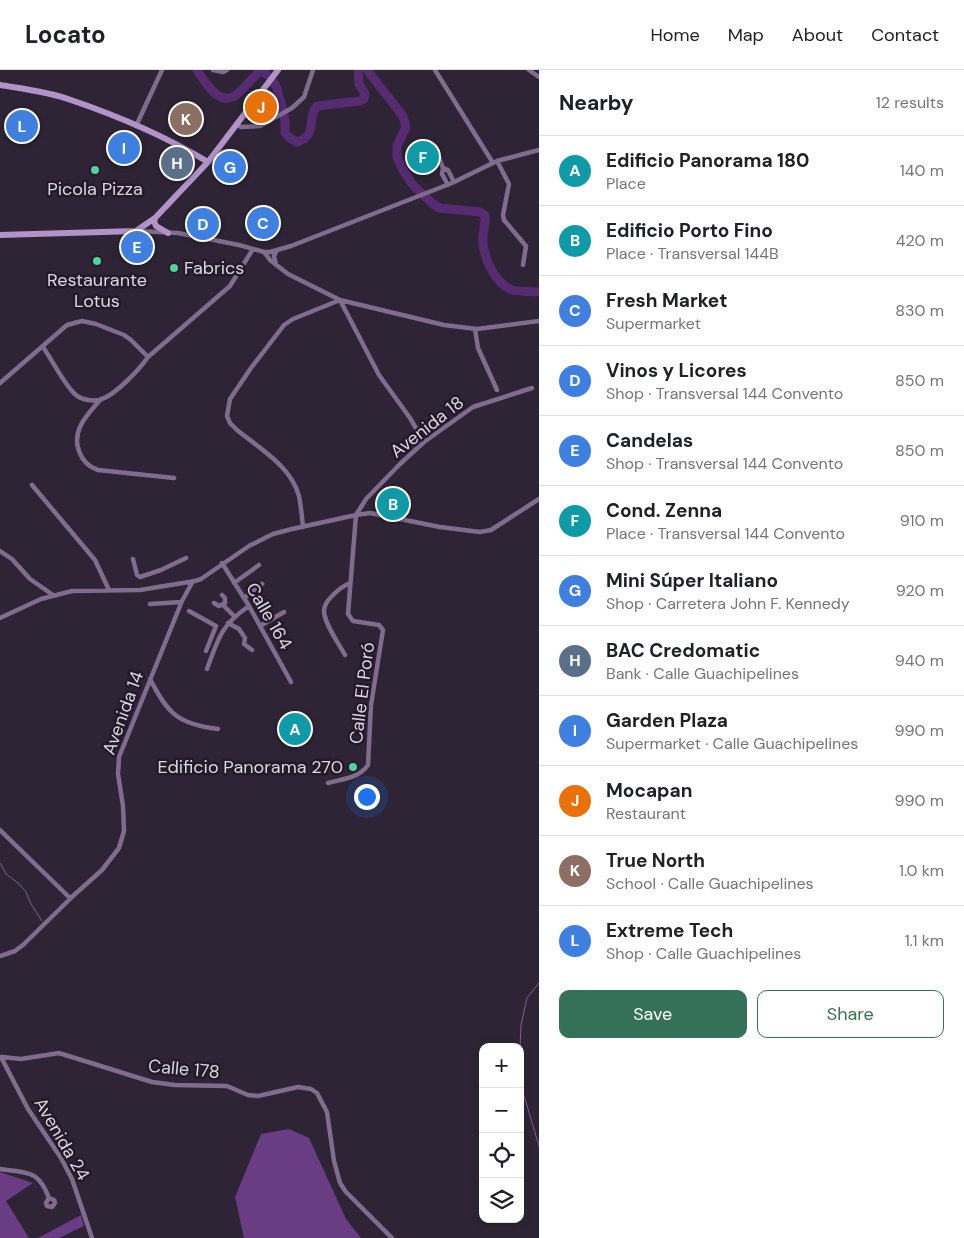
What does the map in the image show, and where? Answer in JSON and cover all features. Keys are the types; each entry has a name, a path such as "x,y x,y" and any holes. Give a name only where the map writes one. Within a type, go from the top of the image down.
{"main road":[{"path":"0,235 136,231 154,218 208,162 278,70"},
{"path":"0,85 71,99 180,146 208,162"},
{"path":"154,218 156,226 168,233"}],"street":[{"path":"136,126 162,70"},
{"path":"214,70 224,72 227,70"},
{"path":"236,124 241,127 260,126 292,108 304,97 313,70"},
{"path":"435,70 509,184 503,215 504,220 526,246 523,265"},
{"path":"529,70 539,77"},
{"path":"435,147 443,168 442,174 448,185"},
{"path":"136,231 168,233 225,242 264,252 277,250 448,185 495,162 539,150"},
{"path":"443,168 448,170 454,182"},
{"path":"174,478 93,468 83,460 77,447 76,437 78,431 85,418 101,399 121,386 148,357 230,286 253,249"},
{"path":"277,250 274,256 277,266"},
{"path":"264,252 277,266 297,280 340,300 444,325 475,329 539,321"},
{"path":"340,300 379,375 410,418 424,442"},
{"path":"303,527 299,496 294,482 280,465 230,423 227,416 228,407 230,399 251,368 284,325 340,300"},
{"path":"0,384 67,326 82,321 96,324 124,335 148,357"},
{"path":"475,329 478,348 497,390"},
{"path":"43,347 75,395 84,399 101,399"},
{"name":"Avenida 18","path":"356,514 366,499 424,442 473,407 532,388"},
{"path":"32,485 95,560 109,590"},
{"path":"0,618 30,603 72,591 140,590 201,579 249,546 273,534 356,514 377,514 420,525 480,532 491,530 539,499"},
{"name":"Calle El Poró","path":"328,783 358,776 368,765 371,704 383,630 379,625 353,621 349,617 356,514"},
{"path":"0,552 12,559 30,579 53,595"},
{"path":"133,559 137,575 140,577 161,570 186,558"},
{"name":"Calle 164","path":"222,563 249,606 291,682"},
{"path":"234,583 259,565"},
{"name":"Avenida 14","path":"0,956 15,952 23,945 70,898 102,870 116,853 124,831 124,806 118,774 119,757 181,602 192,581"},
{"path":"345,655 325,619 324,611 325,604 331,597 343,586 350,583"},
{"path":"244,598 262,584"},
{"path":"222,594 226,601 223,605"},
{"path":"150,604 181,602"},
{"path":"214,603 219,606 223,605 234,616"},
{"path":"207,669 218,638 228,623 234,616 249,606"},
{"path":"190,611 216,626 207,649 214,650"},
{"path":"260,626 284,612"},
{"path":"228,623 242,631 245,638 244,644 252,650"},
{"path":"150,679 166,706 182,719 192,725 218,729"},
{"path":"0,830 70,898"},
{"name":"Calle 178","path":"1,1056 21,1059 59,1053 152,1082 175,1085 227,1086 248,1095 258,1096 298,1087 311,1089 317,1093 327,1112 334,1161 340,1183 346,1192 392,1238"},
{"name":"Avenida 24","path":"1,1056 28,1109 61,1158 72,1179 92,1238"},
{"path":"0,1169 24,1171 33,1175 44,1185 49,1198"}],"shaded area":[{"path":"289,1129 309,1138 346,1219 361,1238 244,1238 235,1197 261,1134"},
{"path":"0,1172 33,1183 6,1201 29,1238 0,1238"},
{"path":"81,1215 84,1226 59,1238 38,1238"}],"waterway":[{"path":"197,70 213,92 224,98 236,95 259,72 263,71 267,75"},
{"path":"273,82 277,87 283,110 285,133 297,142 308,135 312,116 317,106 364,99 365,94 359,84 358,70"},
{"path":"367,70 403,116 406,127 397,146 397,157 412,184 433,204 440,208 480,212 485,215 484,249 488,263 500,282 512,290 539,292"},
{"path":"0,863 6,874 26,892 42,921"},
{"path":"520,1043 521,1025 527,998 539,983"},
{"path":"522,1088 539,1146"}],"place":[{"name":"Mocapan","path":"261,107"},
{"name":"True North","path":"186,119"},
{"name":"Extreme Tech","path":"22,126"},
{"name":"Garden Plaza","path":"124,148"},
{"name":"Cond. Zenna","path":"423,157"},
{"name":"BAC Credomatic","path":"177,163"},
{"name":"Mini Súper Italiano","path":"230,167"},
{"name":"Picola Pizza","path":"95,170"},
{"name":"Fresh Market","path":"263,223"},
{"name":"Vinos y Licores","path":"203,224"},
{"name":"Candelas","path":"137,247"},
{"name":"Restaurante Lotus","path":"97,261"},
{"name":"Fabrics","path":"174,268"},
{"name":"Edificio Porto Fino","path":"393,504"},
{"name":"Edificio Panorama 180","path":"295,729"},
{"name":"Edificio Panorama 270","path":"353,767"}]}
